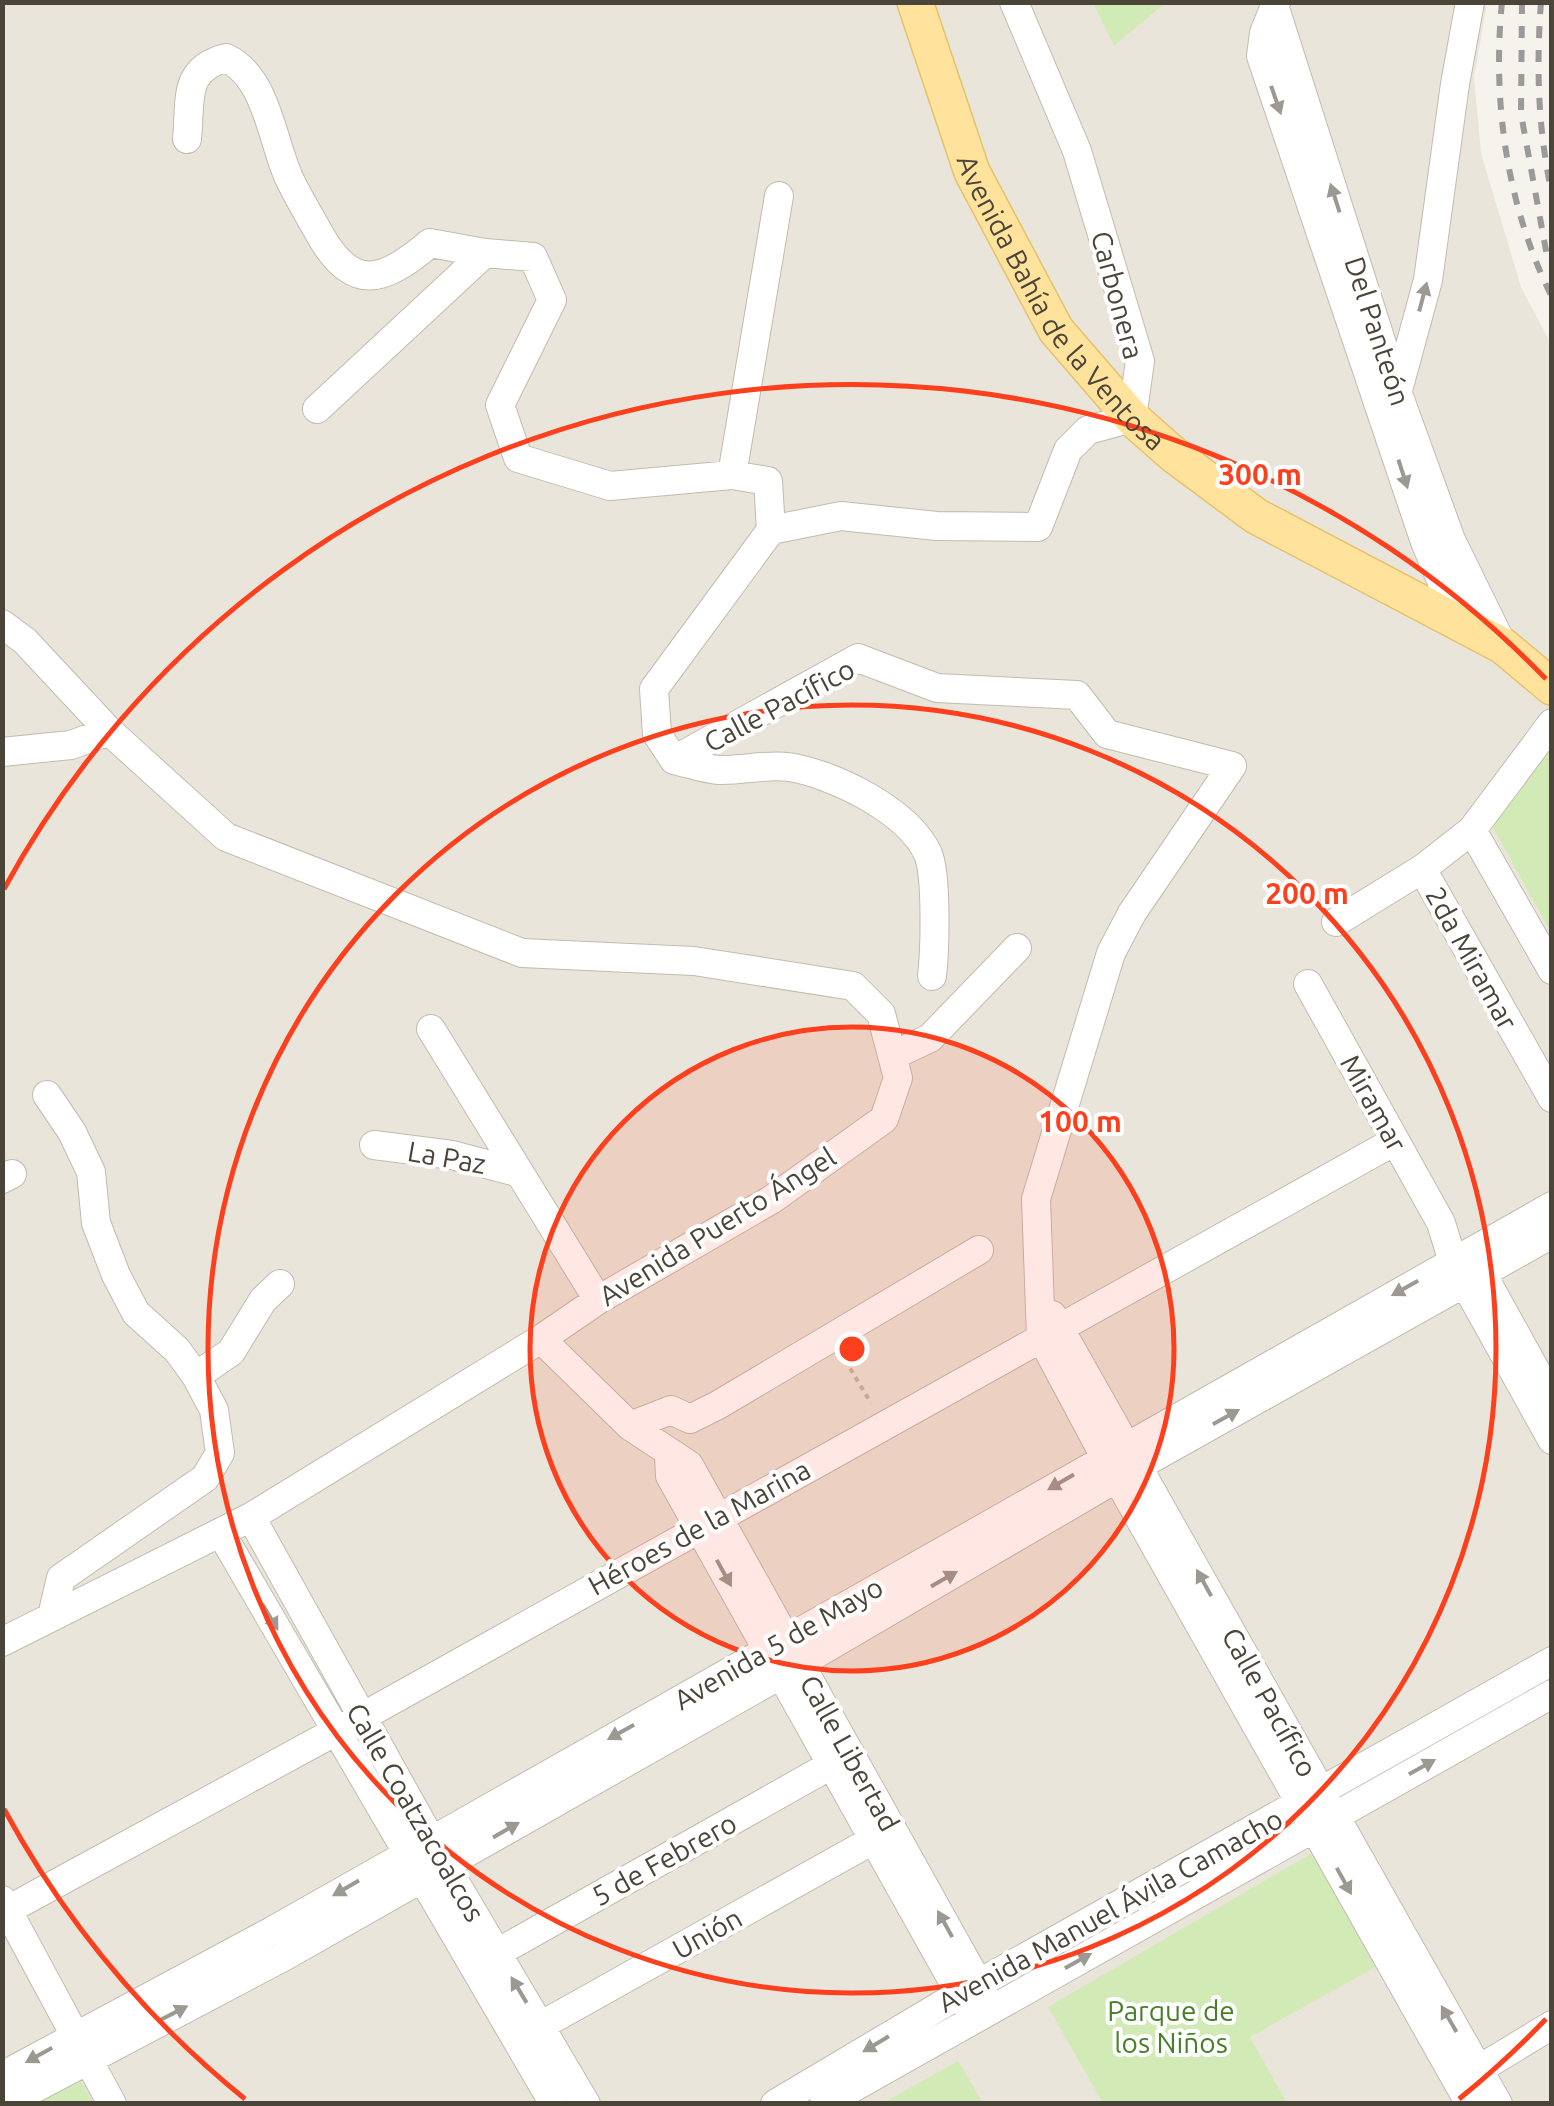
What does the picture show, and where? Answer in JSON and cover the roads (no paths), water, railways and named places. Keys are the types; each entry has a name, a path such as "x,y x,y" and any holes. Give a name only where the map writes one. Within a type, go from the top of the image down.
{"main road":[{"name":"Avenida Bahía de la Ventosa","path":"915,2 972,172 1056,330 1132,418 1256,516 1458,620 1503,646 1552,687"}],"street":[{"name":"Carbonera","path":"1014,2 1076,151 1140,360 1132,418"},
{"path":"1397,391 1428,280 1470,2"},
{"name":"Del Panteón","path":"1276,5 1397,391 1451,540 1503,646"},
{"name":"Del Panteón","path":"1276,5 1264,32 1261,56 1425,542 1458,620"},
{"path":"187,139 193,77 206,63 226,58 240,64 253,86 273,125 288,175 334,259 356,274 379,276 430,244 534,257 552,300 500,405 518,458 610,486 732,475 768,481 772,530 841,516 936,526 1038,527 1068,450 1088,430 1132,418"},
{"path":"732,475 779,196"},
{"path":"317,409 485,253"},
{"name":"Calle Pacífico","path":"772,530 654,689 656,734 674,760 858,658 936,688 1077,695 1106,734 1232,766 1132,913 1111,953 1036,1199 1042,1302 1051,1332 1469,2085 1498,2104"},
{"name":"Avenida Puerto Ángel","path":"2,624 110,731 226,837 522,953 694,960 853,986 881,1014 898,1078 884,1119 771,1200 598,1300 542,1339 251,1518 2,1642"},
{"path":"1336,922 1422,869 1472,830 1552,723"},
{"path":"2,752 71,745 110,731"},
{"path":"674,760 717,770 787,767 860,792 888,810 912,832 928,856 936,939 932,976"},
{"path":"1472,830 1552,970"},
{"name":"2da Miramar","path":"1422,869 1552,1098"},
{"path":"892,1056 930,1038 1017,948"},
{"name":"Miramar","path":"1308,984 1467,1267 1552,1400"},
{"path":"431,1028 598,1300"},
{"path":"47,1095 72,1132 90,1172 96,1223 116,1275 136,1313 177,1350 196,1376 214,1410 220,1453 205,1478 62,1578 52,1616"},
{"name":"Héroes de la Marina","path":"4,1908 350,1724 1395,1141"},
{"name":"La Paz","path":"374,1145 452,1154 520,1173"},
{"name":"Avenida 5 de Mayo","path":"2,2076 82,2046 279,1944 433,1872 783,1656 1467,1267 1552,1206"},
{"name":"Avenida 5 de Mayo","path":"1467,1267 1552,1234"},
{"path":"630,1426 671,1410 690,1419 980,1250"},
{"name":"Miramar","path":"1467,1267 1552,1440"},
{"path":"196,1376 231,1352 256,1312 280,1284"},
{"name":"Calle Libertad","path":"542,1339 630,1426 689,1465 708,1522 983,2014"},
{"name":"Calle Coatzacoalcos","path":"251,1518 350,1724 433,1872 554,2104"},
{"name":"Calle Coatzacoalcos","path":"220,1533 350,1724"},
{"name":"Avenida 5 de Mayo","path":"279,1944 418,1846 783,1656"},
{"name":"Calle Libertad","path":"783,1656 831,1765 873,1840 969,1989"},
{"name":"Avenida Manuel Ávila Camacho","path":"775,2104 969,1989 1552,1661"},
{"name":"Avenida Manuel Ávila Camacho","path":"824,2104 1552,1694"},
{"name":"5 de Febrero","path":"497,1953 831,1765"},
{"name":"Unión","path":"540,2026 873,1840"},
{"name":"Calle Coatzacoalcos","path":"433,1872 497,1953 586,2104"},
{"path":"4,1908 112,2104"},
{"path":"1469,2085 1552,2025"},
{"name":"Avenida 5 de Mayo","path":"5,2104 82,2046"}],"railway":[{"path":"1502,2 1499,78 1506,153 1524,227 1552,297"},
{"path":"1522,2 1521,114 1547,256"},
{"path":"1541,2 1539,99 1552,194"}],"park label":[{"name":"Parque de los Niños","path":"1171,2026"}]}
